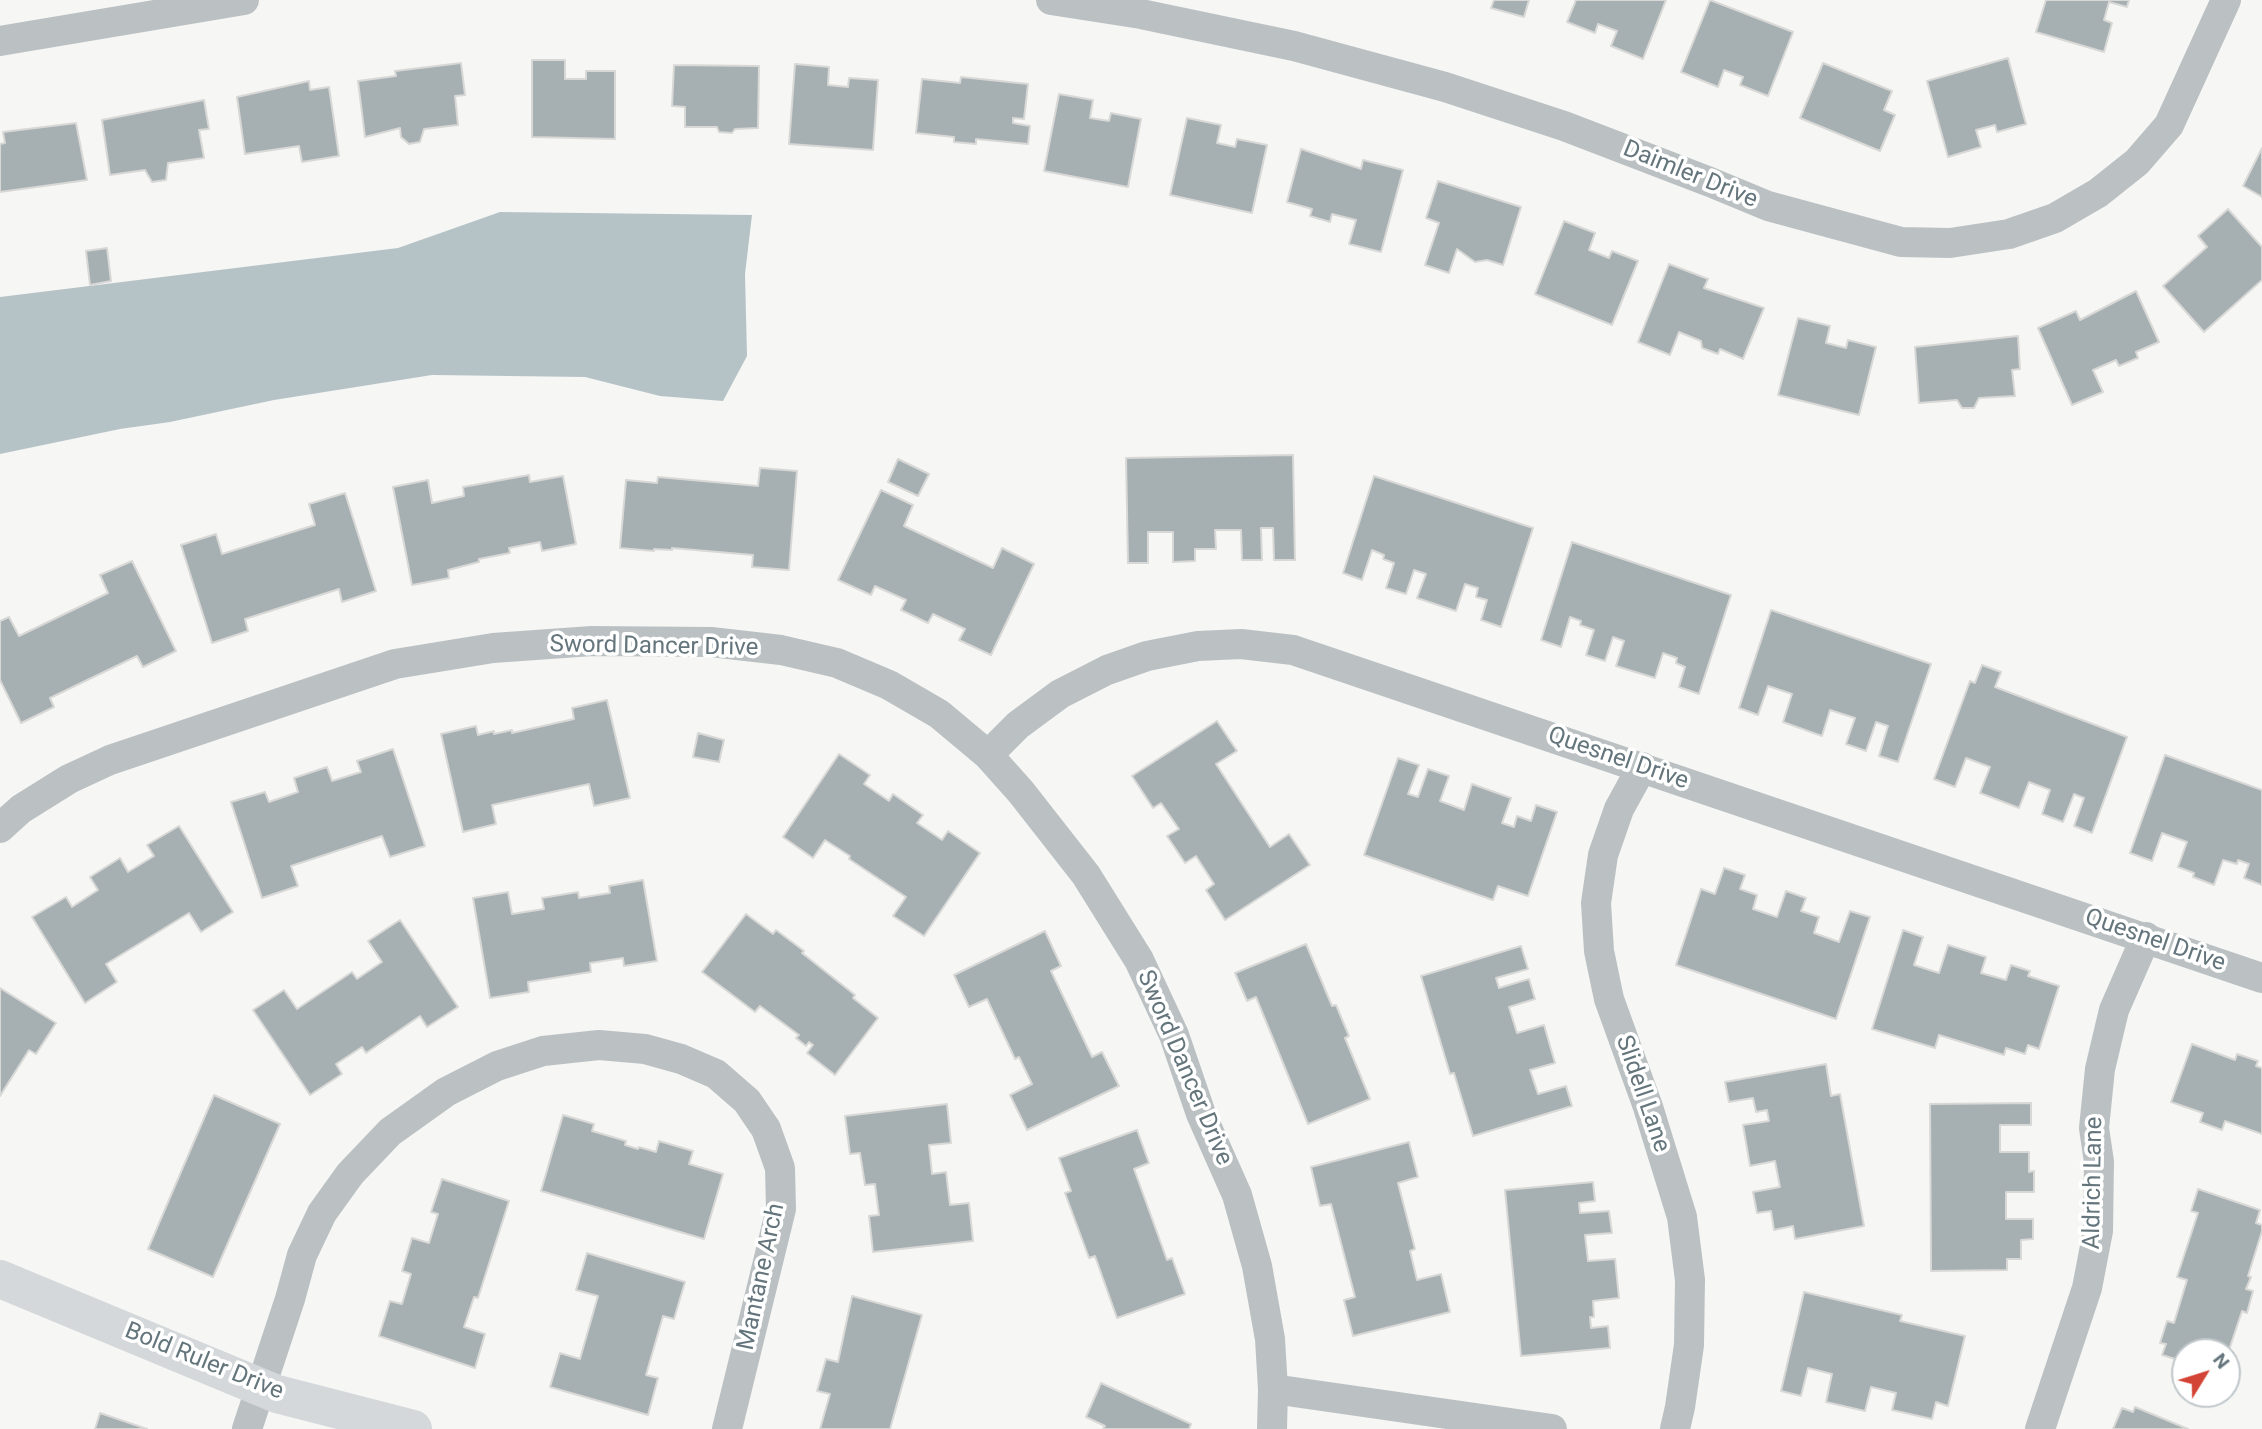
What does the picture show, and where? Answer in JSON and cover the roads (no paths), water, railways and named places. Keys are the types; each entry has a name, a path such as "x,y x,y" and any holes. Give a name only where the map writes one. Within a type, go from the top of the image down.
{"street":[{"path":"0,41 244,0"},
{"name":"Daimler Drive","path":"1051,0 1141,14 1294,46 1445,87 1564,126 1768,206 1901,242 1950,243 2009,234 2055,218 2098,193 2137,163 2169,125 2226,0"},
{"name":"Sword Dancer Drive","path":"0,828 21,809 69,779 110,760 395,664 493,648 592,641 711,642 781,650 837,663 889,685 939,714 988,755 1021,792 1086,875 1139,960 1174,1035 1201,1114 1237,1195 1254,1254 1270,1339 1272,1429"},
{"name":"Quesnel Drive","path":"988,755 1018,725 1060,694 1107,670 1147,656 1198,646 1241,644 1293,650 2262,978"},
{"name":"Slidell Lane","path":"1642,767 1619,809 1604,855 1597,903 1599,951 1609,999 1648,1107 1682,1217 1690,1280 1689,1345 1681,1407 1675,1429"},
{"name":"Aldrich Lane","path":"2040,1429 2087,1288 2098,1231 2099,1163 2094,1128 2099,1069 2114,1010 2146,937"},
{"name":"Mantane Arch","path":"247,1429 302,1255 322,1213 350,1174 390,1132 446,1091 497,1066 543,1051 598,1045 645,1049 681,1059 716,1074 747,1101 766,1129 780,1168 781,1209 727,1429"},
{"name":"Bold Ruler Drive","path":"0,1279 277,1394 413,1429"},
{"path":"1273,1388 1552,1429"}]}
